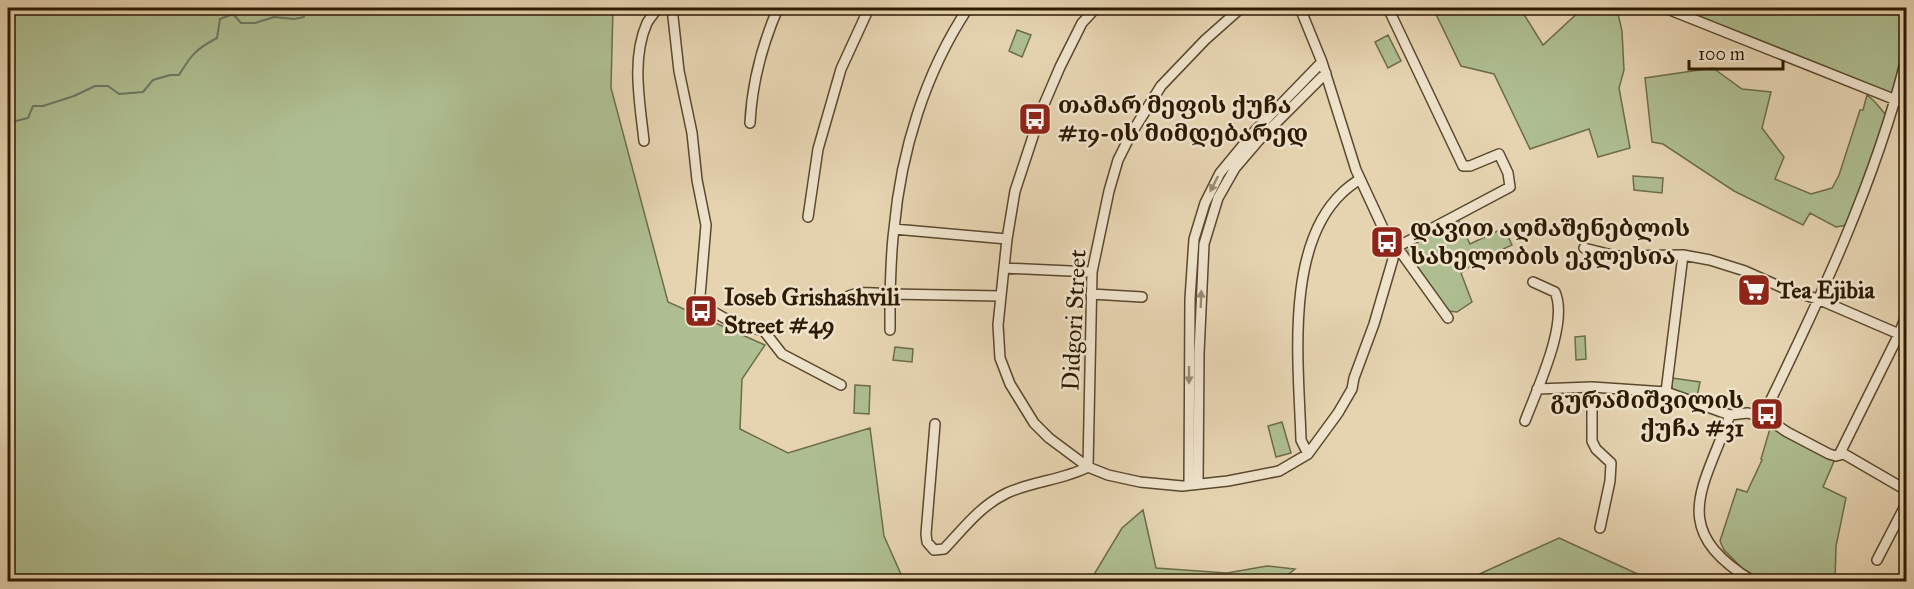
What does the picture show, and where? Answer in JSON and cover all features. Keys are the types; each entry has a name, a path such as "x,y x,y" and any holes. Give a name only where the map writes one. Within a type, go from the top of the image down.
{"street":[{"path":"644,141 638,81 639,58 647,23 658,8"},
{"path":"672,8 679,71 692,133 697,180 706,225 700,296 704,306 733,323 764,331 782,354 841,385"},
{"path":"750,123 751,99 760,55 778,8"},
{"path":"808,217 818,149 841,69 869,8"},
{"path":"890,330 894,229 908,146 942,51 968,8"},
{"path":"1096,8 1082,23 1042,109 1015,191 1000,296 998,325 1000,358 1010,384 1034,423 1049,438 1088,467 1108,475 1140,482 1182,486 1228,481 1279,471 1308,454 1338,413 1352,389 1393,259 1393,244"},
{"name":"Didgori Street","path":"1088,467 1092,272 1118,160 1131,134 1161,86 1205,40 1241,8"},
{"path":"1300,8 1326,73 1360,179 1393,244 1449,318"},
{"path":"1388,8 1463,166 1470,166 1499,154 1508,173 1510,187 1393,244"},
{"path":"1665,8 1906,104"},
{"path":"1763,417 1820,300 1857,210 1896,100 1906,59"},
{"path":"1194,484 1194,396 1190,299 1198,255 1194,239 1205,202 1220,172 1253,133 1276,117 1292,100 1322,62"},
{"path":"1292,100 1326,73"},
{"path":"1308,454 1301,440 1298,322 1302,276 1311,243 1322,219 1341,194 1360,179"},
{"path":"894,229 1007,239"},
{"path":"1584,248 1616,256 1683,255 1710,260 1820,300 1903,336"},
{"path":"1666,392 1683,255"},
{"path":"1004,268 1092,272"},
{"path":"1525,421 1553,343 1560,307 1555,292 1533,282"},
{"path":"845,298 859,292 1000,296"},
{"path":"1091,294 1142,297"},
{"path":"1839,455 1903,336 1906,316"},
{"path":"1592,387 1593,444 1611,463 1610,481 1600,528"},
{"path":"1537,389 1592,387 1666,392 1730,415 1747,413 1763,417 1829,454 1844,454 1906,490"},
{"path":"1730,415 1704,481 1700,497 1700,524 1707,541 1720,555 1754,582"},
{"path":"935,424 926,534 927,542 934,550 944,549 977,512 1006,493 1072,474 1088,467"},
{"path":"1877,560 1906,504"}],"green space":[{"path":"8,8 613,8 611,88 668,302 765,345 742,379 740,429 788,453 870,428 884,536 904,581 8,581"},
{"path":"1433,8 1520,8 1543,45 1583,8 1617,9 1622,31 1624,70 1619,88 1630,148 1598,157 1589,129 1530,149 1494,74 1461,66"},
{"path":"1672,8 1906,8 1906,35 1892,95"},
{"path":"1017,30 1031,35 1022,57 1009,51"},
{"path":"1388,35 1401,61 1388,68 1375,42"},
{"path":"1713,68 1742,89 1771,92 1762,128 1784,157 1775,179 1811,194 1832,188 1839,175 1867,95 1876,103 1886,115 1847,225 1836,227 1810,213 1803,225 1734,191 1663,144 1652,142 1645,78"},
{"path":"1633,176 1663,178 1662,193 1634,190"},
{"path":"1458,219 1470,244 1504,228 1512,245 1478,261 1461,273 1472,302 1457,312 1447,311 1403,248"},
{"path":"1585,336 1586,359 1576,360 1575,337"},
{"path":"895,347 913,349 912,362 893,360"},
{"path":"1672,378 1700,382 1697,397 1672,389"},
{"path":"855,385 870,386 869,414 854,413"},
{"path":"1282,422 1291,453 1276,457 1268,426"},
{"path":"1771,425 1835,459 1823,487 1846,498 1836,546 1835,581 1764,581 1743,569 1724,550 1720,541 1737,489 1747,492 1762,460"},
{"path":"1143,510 1156,568 1227,573 1267,566 1295,569 1280,581 1090,581 1122,528"},
{"path":"1559,538 1653,581 1464,581"}],"waterway":[{"path":"8,118 16,121 28,118 33,106 43,106 95,86 108,86 119,94 143,92 153,80 179,75 195,53 217,38 220,19 233,14 241,23 255,23 274,17 294,19 304,17 305,8"},
{"path":"352,8 358,8"}],"place":[{"name":"თამარ მეფის ქუჩა #19-ის მიმდებარედ","path":"1035,119"},
{"name":"დავით აღმაშენებლის სახელობის ეკლესია","path":"1387,242"},
{"name":"Tea Ejibia","path":"1754,290"},
{"name":"Ioseb Grishashvili Street #49","path":"701,311"},
{"name":"გურამიშვილის ქუჩა #31","path":"1767,414"}]}
